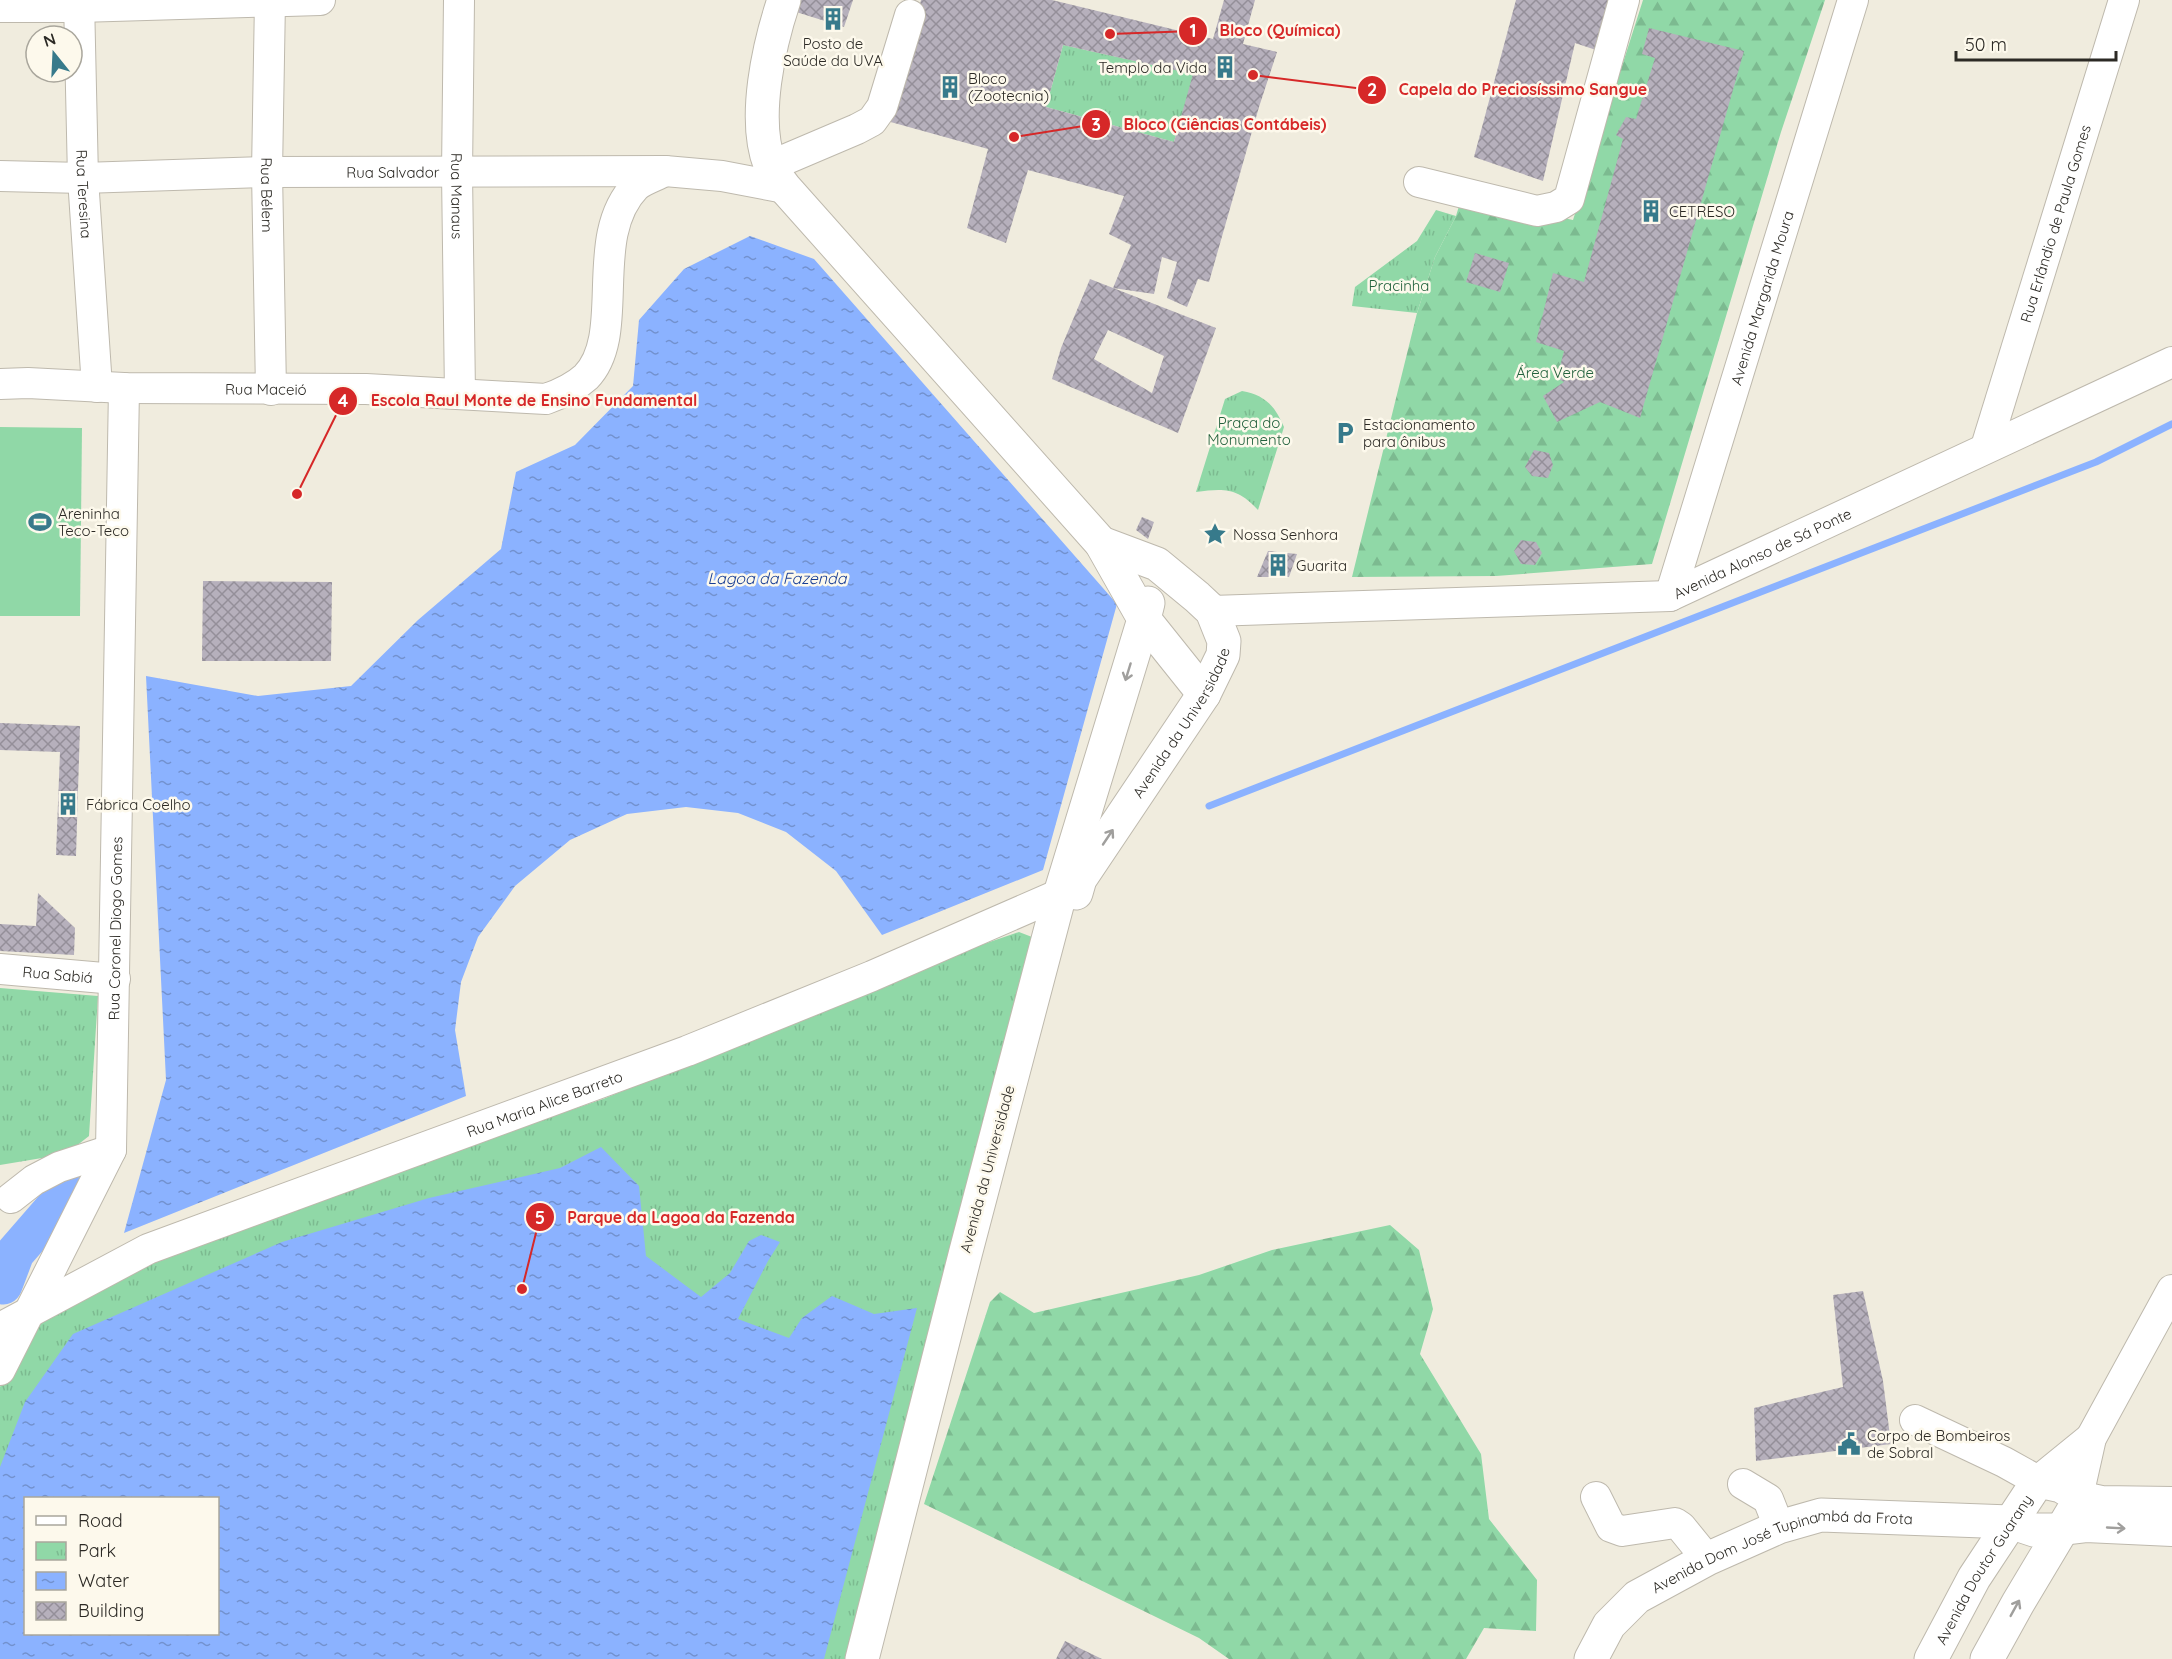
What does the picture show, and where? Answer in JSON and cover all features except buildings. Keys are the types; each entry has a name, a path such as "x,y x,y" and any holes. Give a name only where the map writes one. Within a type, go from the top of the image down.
{"main road":[{"path":"784,0 773,33 763,101 765,142 778,177 1101,543 1144,619 1204,694"},
{"name":"Avenida da Universidade","path":"879,1659 1080,879 1204,694 1223,655 1224,641 1212,611 1157,564 1101,543"},
{"name":"Avenida da Universidade","path":"862,1659 1060,894 1144,619 1157,564"},
{"path":"2038,1481 2061,1486 2078,1496"},
{"name":"Avenida Doutor Guarany","path":"1931,1659 1974,1578 2038,1481"},
{"name":"Avenida Doutor Guarany","path":"1987,1659 2071,1516 2078,1496"},
{"name":"Avenida Dom José Tupinambá da Frota","path":"1591,1659 1609,1625 1637,1598 1707,1559 1779,1527 1821,1515 2010,1522 2034,1530 2061,1530"}],"street":[{"path":"0,7 320,0"},
{"name":"Rua Manaus","path":"459,0 457,173 460,394"},
{"path":"1419,182 1537,211 1556,207 1569,199 1624,0"},
{"name":"Avenida Margarida Moura","path":"1670,596 1853,0"},
{"name":"Rua Erlândio de Paula Gomes","path":"1986,447 2124,0"},
{"name":"Rua Bélem","path":"270,2 267,172 271,390"},
{"name":"Rua Teresina","path":"79,4 83,178 110,388"},
{"path":"778,177 872,121 882,107 910,15"},
{"name":"Rua Salvador","path":"0,176 83,178 267,172 664,171 722,176 778,177"},
{"name":"Rua Maceió","path":"0,371 14,383 110,388 366,389 546,399 567,391 586,377 598,359 604,340 612,231 621,206 637,185 664,171"},
{"name":"Avenida Alonso de Sá Ponte","path":"1212,611 1670,596 2172,362"},
{"name":"Rua Coronel Diogo Gomes","path":"0,1370 111,1150 115,979 110,388"},
{"name":"Rua Maria Alice Barreto","path":"0,1328 148,1249 687,1051 862,980 1060,894"},
{"name":"Rua Sabiá","path":"0,969 115,979"},
{"path":"4,1195 59,1167 111,1150"},
{"name":"Avenida Doutor Guarany","path":"2078,1496 2091,1437 2172,1290"},
{"name":"Avenida Doutor Guarany","path":"1915,1420 2004,1462 2038,1481 2091,1437"},
{"path":"1743,1484 1768,1499 1779,1527"},
{"path":"2078,1496 2101,1501 2172,1502"},
{"path":"1596,1497 1611,1527 1622,1531 1675,1523 1681,1527 1707,1559"},
{"path":"2061,1530 2086,1527 2172,1531"}],"green space":[{"name":"Área Verde","path":"1643,0 1825,0 1781,132 1652,564 1496,576 1352,577 1417,313 1435,257 1456,216 1462,196 1573,220"},
{"path":"1063,45 1194,74 1174,142 1046,107"},
{"name":"Pracinha","path":"1436,210 1456,216 1435,257 1417,313 1352,306 1355,287 1417,241"},
{"name":"Praça do Monumento","path":"1242,391 1257,395 1273,407 1284,427 1258,510 1244,497 1230,491 1196,492 1225,399"},
{"name":"Areninha Teco-Teco","path":"0,427 82,428 80,616 0,616"},
{"path":"1019,932 1032,937 855,1659 0,1659 0,1387 31,1326 160,1251 603,1099 978,946"},
{"path":"0,988 98,996 89,1136 66,1154 0,1165"},
{"path":"1390,1225 1419,1250 1433,1309 1420,1354 1481,1454 1489,1519 1537,1580 1536,1631 1484,1628 1466,1659 1229,1659 1199,1638 924,1504 990,1302 1000,1292 1034,1313 1199,1275 1272,1250"}],"water":[{"name":"Lagoa da Fazenda","path":"750,236 814,259 1117,604 1043,870 882,935 836,871 786,832 738,813 686,807 627,814 570,840 515,886 478,937 461,982 455,1030 466,1096 124,1233 166,1080 146,676 258,696 351,686 418,620 501,549 516,472 575,445 633,386 639,320 684,269"},
{"path":"601,1147 639,1186 646,1256 701,1297 730,1273 749,1241 761,1235 780,1242 738,1319 789,1338 802,1318 832,1296 874,1314 917,1308 824,1659 0,1659 0,1467 25,1402 73,1334 282,1242 429,1198 560,1168"}],"waterway":[{"path":"1209,806 2096,462 2172,424"},
{"path":"3,1285 15,1253 68,1192"}],"place":[{"name":"Posto de Saúde da UVA","path":"833,19"},
{"name":"Bloco (Química)","path":"1110,34"},
{"name":"Templo da Vida","path":"1225,67"},
{"name":"Capela do Preciosíssimo Sangue","path":"1253,75"},
{"name":"Bloco (Zootecnia)","path":"950,87"},
{"name":"Bloco (Ciências Contábeis)","path":"1014,137"},
{"name":"CETRESO","path":"1651,211"},
{"name":"Estacionamento para ônibus","path":"1345,433"},
{"name":"Escola Raul Monte de Ensino Fundamental","path":"297,494"},
{"name":"Areninha Teco-Teco","path":"40,522"},
{"name":"Nossa Senhora","path":"1215,534"},
{"name":"Guarita","path":"1278,565"},
{"name":"Fábrica Coelho","path":"68,804"},
{"name":"Parque da Lagoa da Fazenda","path":"522,1289"},
{"name":"Corpo de Bombeiros de Sobral","path":"1849,1444"}]}
